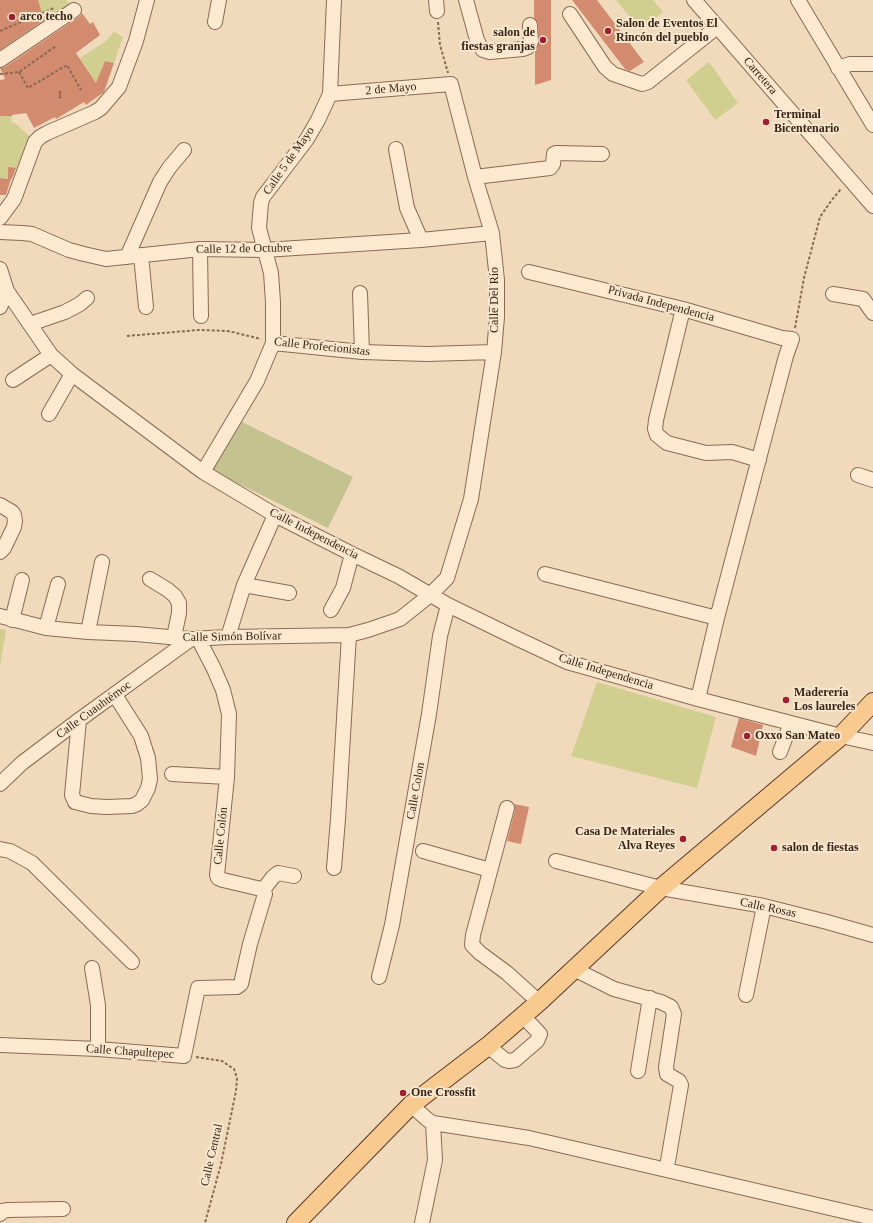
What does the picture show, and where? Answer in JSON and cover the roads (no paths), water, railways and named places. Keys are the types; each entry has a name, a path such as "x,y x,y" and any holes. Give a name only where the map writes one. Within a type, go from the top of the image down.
{"main road":[{"path":"301,1221 411,1105 488,1046 523,1016 661,888 841,736 870,708"}],"street":[{"path":"0,218 14,200 35,142 47,133 95,112 101,108 119,87 136,41 147,0"},
{"path":"215,22 219,0"},
{"name":"Calle 5 de Mayo","path":"203,472 257,381 273,343 271,273 259,228 261,203 263,197 308,138 330,94 334,0"},
{"path":"466,0 477,40 483,50 490,52 522,49 528,47 531,42 530,25"},
{"name":"Carretera","path":"694,0 873,206"},
{"path":"798,0 873,125"},
{"path":"0,60 74,10"},
{"path":"570,14 605,67 613,74 642,84 648,82 717,27"},
{"path":"838,68 850,64 873,64"},
{"name":"2 de Mayo","path":"330,94 451,84"},
{"name":"Calle Del Río","path":"430,594 448,578 471,499 494,352 497,317 497,280 492,233 475,177 451,84"},
{"path":"396,149 407,208 421,240"},
{"path":"146,307 134,256 160,182 184,150"},
{"path":"475,177 550,168 553,164 554,154 556,153 602,154"},
{"name":"Calle 12 de Octubre","path":"0,232 22,232 32,234 69,250 106,259 200,249 264,250 421,240 492,233"},
{"path":"200,249 201,316"},
{"name":"Calle Independencia","path":"0,269 3,289 30,324 51,355 72,374 203,472 275,515 398,576 448,605 518,640 567,662 698,699 873,743"},
{"name":"Privada Independencia","path":"529,272 683,309 782,338 792,339 786,356 759,460"},
{"path":"0,307 3,289"},
{"path":"360,293 362,352"},
{"path":"833,294 863,299 873,313"},
{"path":"30,324 65,312 80,304 87,298"},
{"path":"683,309 656,420 655,429 657,435 667,444 706,453 732,452 759,460 717,618 698,699"},
{"name":"Calle Profecionistas","path":"273,343 362,352 427,354 494,352"},
{"path":"13,380 51,355"},
{"path":"50,414 72,374"},
{"path":"858,475 873,480"},
{"path":"0,505 12,512 15,521 14,527 4,548 0,552"},
{"path":"228,637 244,585 275,515"},
{"path":"331,610 343,588 352,554"},
{"path":"88,632 102,562"},
{"path":"545,574 717,618"},
{"path":"150,579 175,596 178,603 179,613 174,637"},
{"path":"6,618 22,580"},
{"path":"46,628 58,584"},
{"path":"244,585 289,593"},
{"name":"Calle Simón Bolívar","path":"6,618 46,628 195,639 350,635 400,619 430,594"},
{"name":"Calle Colon","path":"379,977 392,925 430,714 440,636 448,605"},
{"path":"334,868 350,635"},
{"name":"Calle Cuauhtémoc","path":"0,784 22,763 79,720 195,639"},
{"name":"Calle Colón","path":"195,639 214,669 223,690 229,714 227,777 217,875 218,878 222,880 263,890"},
{"path":"79,720 72,795 75,802 91,806 106,807 132,806 137,804 142,800 148,788 150,779 148,758 141,736 115,694"},
{"path":"780,752 791,723"},
{"path":"172,774 227,777"},
{"path":"507,808 473,935 472,945 480,953 507,973 539,1002"},
{"path":"0,849 10,851 32,863 132,962"},
{"path":"423,851 490,870"},
{"name":"Calle Rosas","path":"556,861 661,888 764,906 873,935"},
{"path":"263,890 278,873 294,876"},
{"name":"Calle Chapultepec","path":"0,1044 98,1049 184,1056 198,988 237,986 240,984 265,894 263,890"},
{"path":"746,995 764,906"},
{"path":"92,968 98,1005 98,1049"},
{"path":"574,969 614,989 650,998 671,1007 674,1014 666,1068 667,1074 681,1085 668,1161"},
{"path":"638,1071 650,998"},
{"path":"488,1046 505,1060 509,1061 515,1060 538,1041 540,1034 523,1016"},
{"path":"411,1105 433,1123 529,1138 665,1171 873,1218"},
{"path":"422,1223 434,1160 433,1123"},
{"path":"0,1214 2,1211 8,1210 63,1209"}],"place":[{"name":"arco techo","path":"12,17"},
{"name":"Salon de Eventos El Rincón del pueblo","path":"608,31"},
{"name":"salon de fiestas granjas","path":"543,40"},
{"name":"Terminal Bicentenario","path":"766,122"},
{"name":"Maderería Los laureles","path":"786,700"},
{"name":"Oxxo San Mateo","path":"747,736"},
{"name":"Casa De Materiales Alva Reyes","path":"683,839"},
{"name":"salon de fiestas","path":"774,848"},
{"name":"One Crossfit","path":"403,1093"}]}
